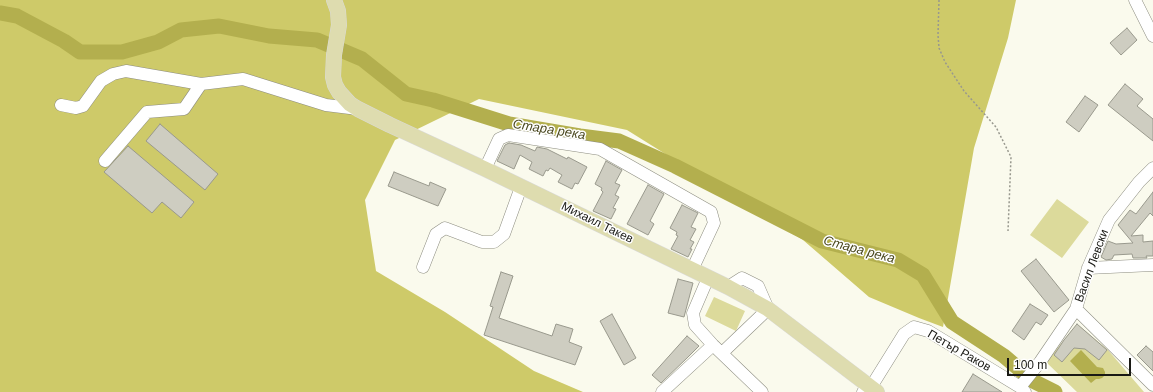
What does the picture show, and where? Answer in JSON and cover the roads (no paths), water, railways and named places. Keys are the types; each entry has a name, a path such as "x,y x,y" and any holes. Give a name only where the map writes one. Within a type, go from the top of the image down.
{"main road":[{"name":"Михаил Такев","path":"334,0 338,11 339,24 334,55 333,71 335,85 344,98 358,109 728,287 768,309 871,390"}],"street":[{"path":"1135,0 1153,36"},
{"path":"61,105 76,108 83,106 102,81 113,74 126,72 201,84 243,79 326,105 358,109"},
{"path":"105,161 147,112 184,109 201,84"},
{"path":"485,169 498,139 508,135 600,149 711,212 714,223 692,270"},
{"name":"Васил Левски","path":"1024,386 1076,309 1088,268 1109,220 1139,182 1153,168"},
{"path":"424,267 436,234 445,228 482,242 494,242 504,234 522,187"},
{"path":"1088,268 1153,266"},
{"path":"708,278 693,313 695,325 713,345 762,392"},
{"path":"722,353 768,309"},
{"name":"Васил Левски","path":"1076,309 1153,385"},
{"name":"Петър Раков","path":"871,390 904,334 914,327 928,331 1024,386"},
{"path":"662,392 713,345"}],"waterway":[{"name":"Стара река","path":"0,13 17,16 64,41 80,52 122,52 158,42 181,30 219,26 269,36 317,40 362,59 406,94 433,100 509,124 619,141 675,166 822,241 898,260 923,275 952,322 1004,356 1033,381 1055,392"}]}
